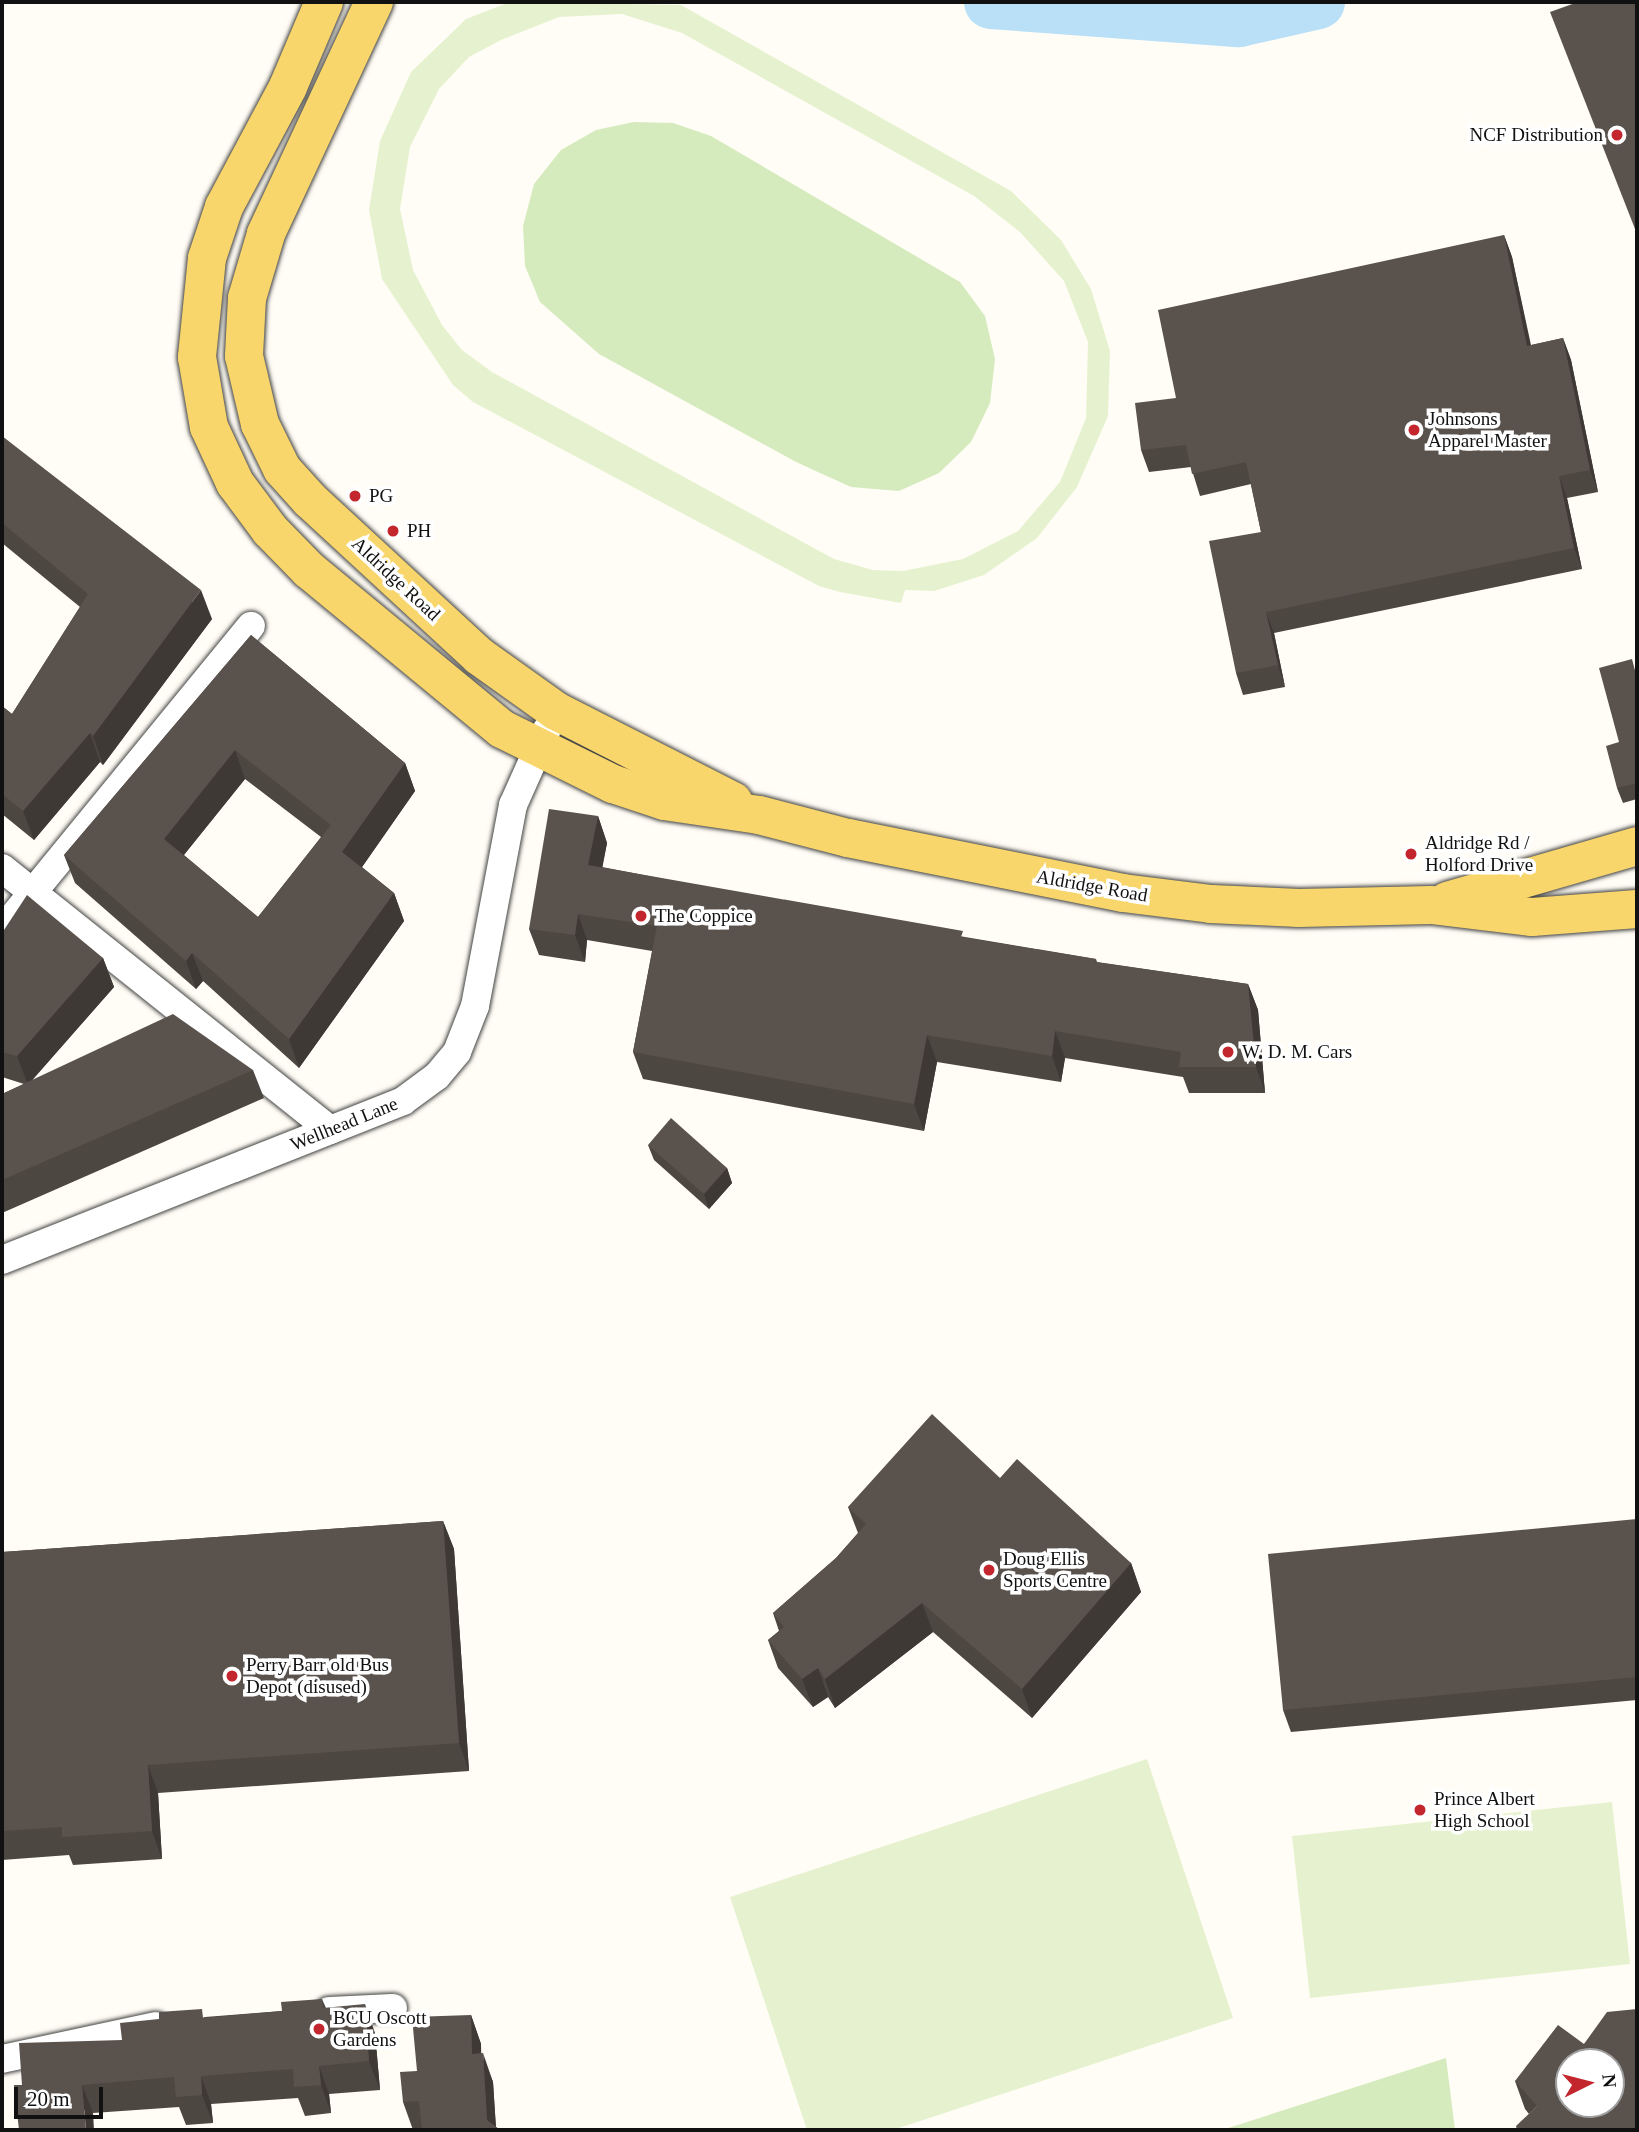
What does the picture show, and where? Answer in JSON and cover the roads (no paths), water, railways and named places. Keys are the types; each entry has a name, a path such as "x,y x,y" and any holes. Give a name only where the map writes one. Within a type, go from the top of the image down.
{"main road":[{"name":"Aldridge Road","path":"324,2 288,87 224,207 207,258 197,357 209,427 235,482 270,530 309,570 502,729 537,749 640,794 759,815 888,847 1123,893 1299,908 1431,905 1532,917 1637,909"},
{"name":"Aldridge Road","path":"374,2 266,234 247,298 244,356 260,424 282,468 310,500 480,656 556,711 759,815"},
{"name":"Aldridge Road","path":"1431,905 1637,846"}],"street":[{"path":"2,930 30,891 251,626"},
{"path":"537,749 556,711"},
{"name":"Wellhead Lane","path":"2,1260 403,1101 437,1076 457,1052 475,1006 513,805 537,749"},
{"path":"2,868 330,1130"},
{"path":"297,2012 393,2008"},
{"path":"2,2059 179,2022"}],"waterway":[{"path":"991,2 1239,20 1318,2"}],"place":[{"name":"NCF Distribution","path":"1617,135"},
{"name":"Johnsons Apparel Master","path":"1414,430"},
{"name":"PG","path":"355,496"},
{"name":"PH","path":"393,531"},
{"name":"Aldridge Rd / Holford Drive","path":"1411,854"},
{"name":"The Coppice","path":"641,916"},
{"name":"W. D. M. Cars","path":"1228,1052"},
{"name":"Doug Ellis Sports Centre","path":"989,1570"},
{"name":"Perry Barr old Bus Depot (disused)","path":"232,1676"},
{"name":"Prince Albert High School","path":"1420,1810"},
{"name":"BCU Oscott Gardens","path":"319,2029"}]}
